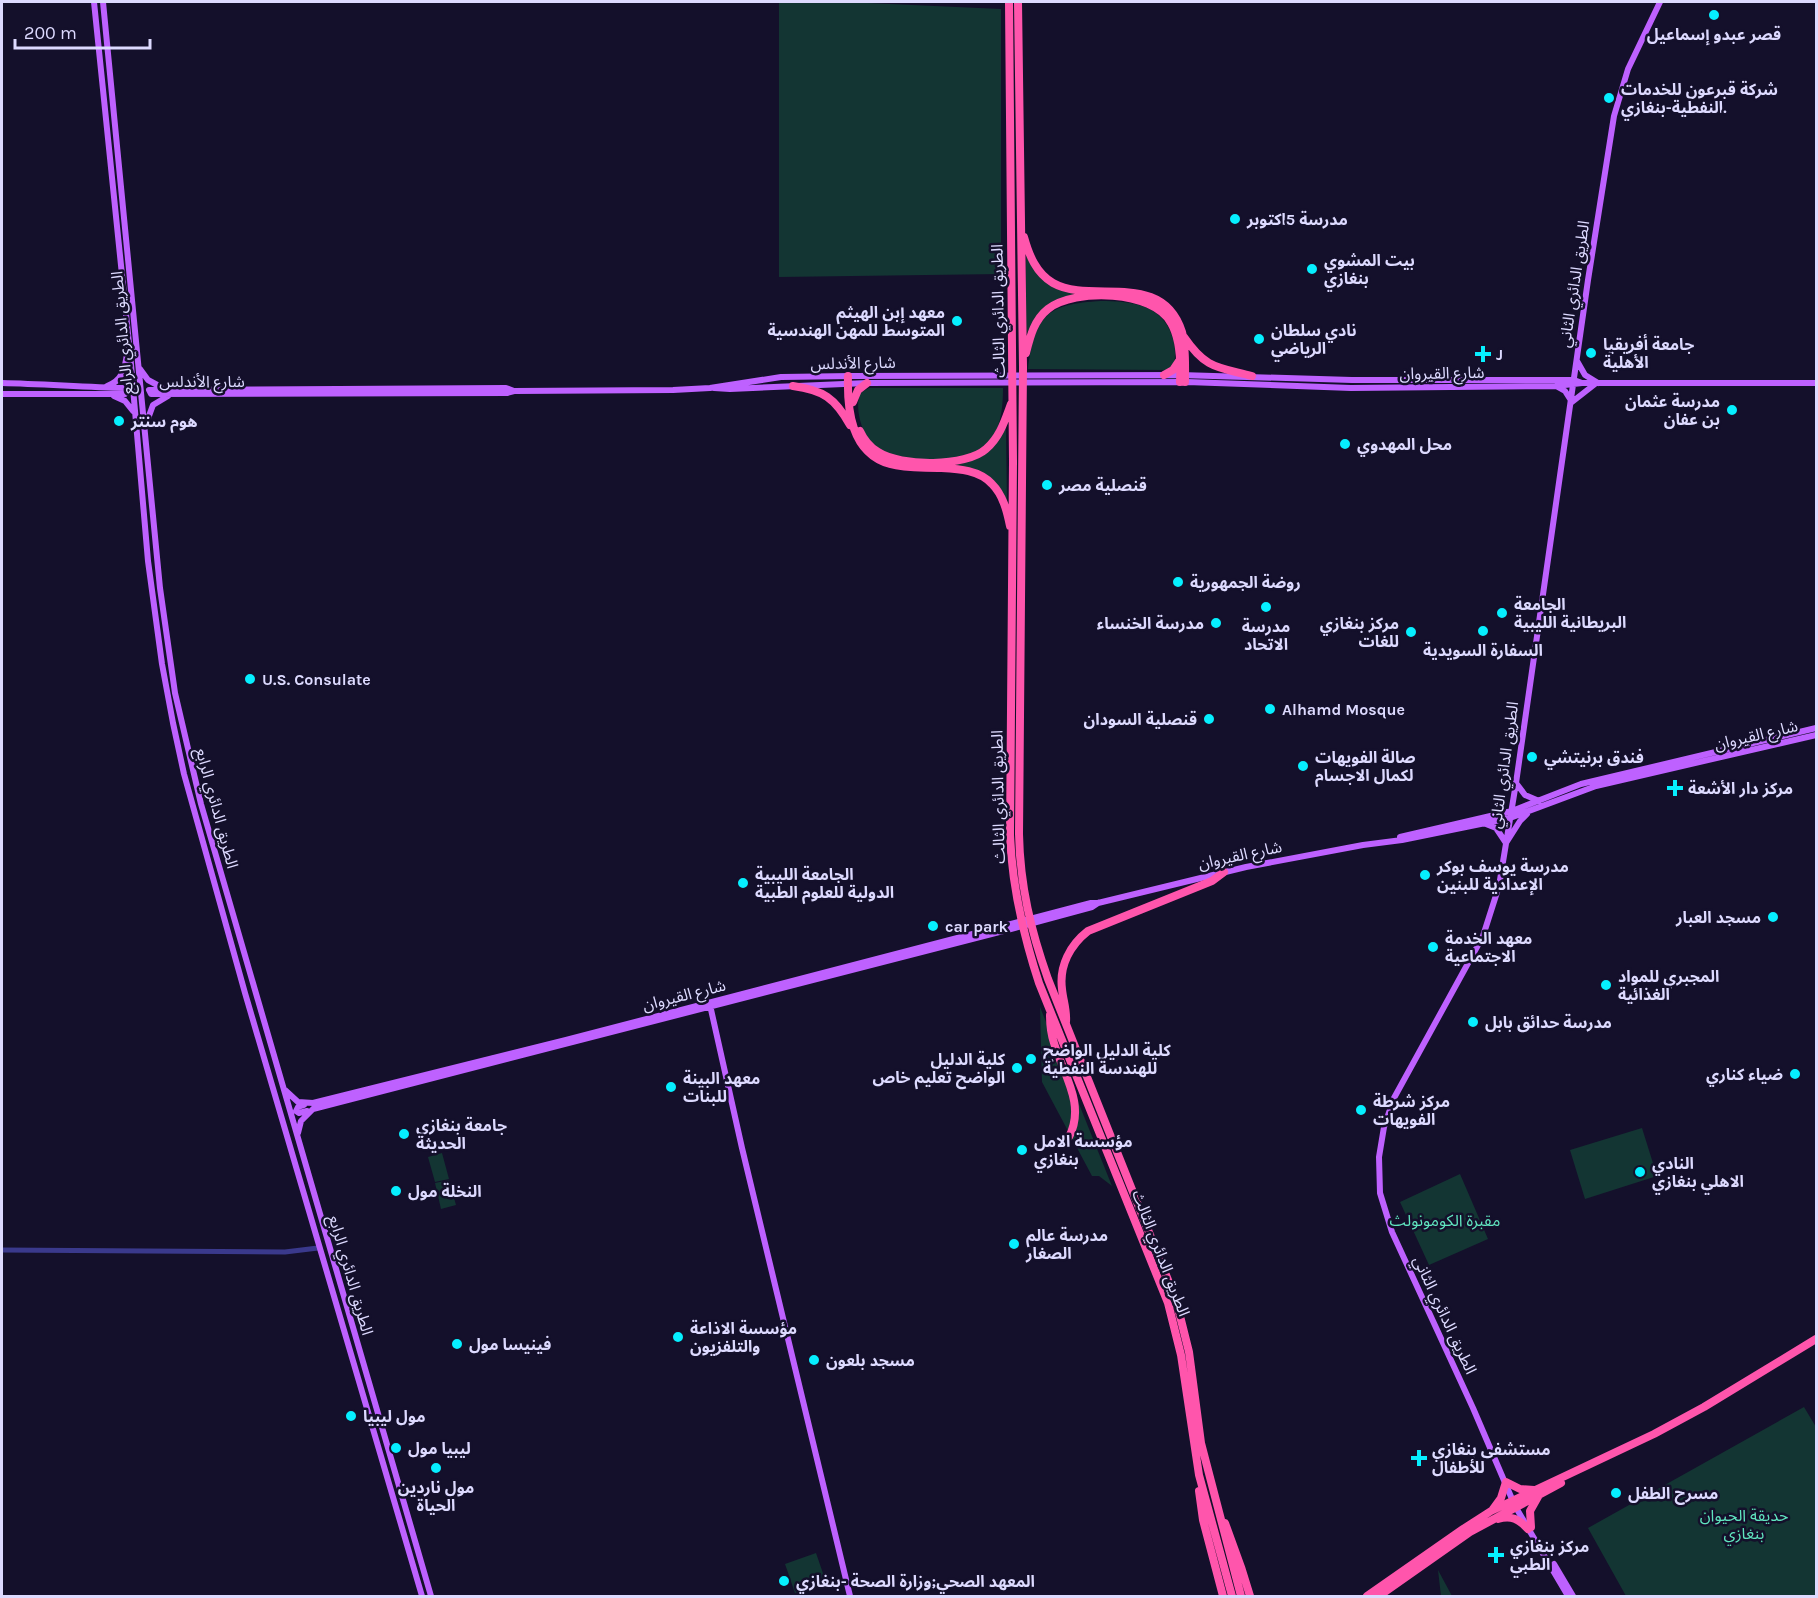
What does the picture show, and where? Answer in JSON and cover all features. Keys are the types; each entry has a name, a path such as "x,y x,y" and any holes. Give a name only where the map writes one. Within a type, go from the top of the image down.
{"highway":[{"path":"1009,2 1014,11"},
{"path":"1014,11 1018,2"},
{"name":"الطريق الدائري الثالث","path":"1014,11 1022,229 1019,854 1022,888 1032,933 1066,1026 1176,1300 1189,1352 1201,1443 1216,1502 1223,1547"},
{"name":"الطريق الدائري الثالث","path":"1014,11 1012,862 1016,901 1024,935 1049,1008 1168,1303 1181,1354 1199,1475 1223,1547"},
{"path":"1022,229 1035,265 1053,283 1065,287 1125,291 1147,296 1172,313 1196,354 1205,362 1220,369 1252,376"},
{"path":"1023,367 1033,329 1046,310 1066,300 1090,296 1137,299 1157,308 1171,322 1176,337 1183,379"},
{"path":"1182,333 1183,379"},
{"path":"1164,375 1173,370 1180,359"},
{"path":"850,379 858,427 863,438 878,452 897,460 935,462 972,457 987,448 998,436 1013,400"},
{"path":"850,379 850,417 858,440"},
{"path":"853,402 858,390 867,383"},
{"path":"793,386 806,387 826,394 840,408 858,440 873,456 891,464 960,469 985,478 1001,496 1013,537"},
{"path":"1066,1026 1066,1008 1062,988 1063,970 1068,955 1080,938 1110,922 1212,881 1224,872"},
{"path":"1049,1008 1054,1045 1075,1101 1075,1119 1069,1137"},
{"path":"1379,1596 1457,1540 1516,1503 1674,1423 1816,1339"},
{"path":"1491,1511 1501,1498 1506,1482 1520,1489 1538,1492 1674,1428 1816,1344"},
{"path":"1199,1475 1203,1520 1223,1596"},
{"path":"1529,1528 1532,1505 1538,1492"},
{"path":"1216,1502 1231,1536 1250,1596"},
{"path":"1367,1596 1491,1511 1516,1503"},
{"path":"1488,1522 1503,1517 1513,1518 1529,1528"},
{"path":"1223,1547 1232,1596"},
{"path":"1223,1547 1241,1596"}],"main road":[{"name":"الطريق الدائري الرابع","path":"94,2 129,342 148,561 162,664 175,734 232,946 318,1248 422,1596"},
{"name":"الطريق الدائري الرابع","path":"103,2 160,588 183,732 201,804 431,1596"},
{"name":"الطريق الدائري الثاني","path":"1529,1528 1510,1492 1392,1232 1380,1193 1381,1143 1388,1112 1410,1067 1483,936 1499,886 1616,108 1628,69 1660,2"},
{"path":"97,387 113,384 121,377 129,342"},
{"path":"1577,360 1585,375 1597,384"},
{"path":"138,364 142,374 148,380 154,385 167,389"},
{"path":"1558,383 1576,368"},
{"name":"شارع الأندلس","path":"710,388 781,377 850,379 996,375 1164,375 1183,379"},
{"path":"1183,379 1252,376 1597,384 1816,383"},
{"name":"شارع الأندلس","path":"287,391 150,393 151,389 167,389 507,393 514,391 724,389 793,386 850,379 867,383 1035,383 1183,379"},
{"name":"شارع القيروان","path":"1183,379 1351,388 1558,383"},
{"path":"2,383 125,388 127,391 125,394 2,394"},
{"path":"14,383 14,394"},
{"path":"1558,383 1572,402 1597,384"},
{"path":"110,394 125,401 135,415"},
{"path":"145,430 153,405 174,394"},
{"name":"شارع القيروان","path":"1388,841 1485,824 1581,784 1816,728"},
{"path":"175,734 183,732"},
{"name":"شارع القيروان","path":"311,1107 1006,928 1092,902 1098,903 1299,856 1388,841 1530,811 1596,786 1816,735"},
{"path":"1516,783 1525,795 1539,801"},
{"path":"1485,824 1496,828 1506,843 1520,821 1530,811"},
{"path":"710,1005 850,1596"},
{"path":"282,1086 295,1101 311,1107 301,1121 298,1138"},
{"path":"1529,1528 1568,1596"},
{"path":"1529,1528 1573,1596"},
{"path":"407,1546 416,1544"}],"street":[{"path":"2,1250 285,1252 318,1248"}],"green space":[{"path":"779,2 846,2 1001,9 1001,274 779,277"},
{"path":"1026,255 1035,271 1045,281 1075,294 1040,313 1026,335"},
{"path":"1101,301 1144,306 1161,317 1173,339 1174,364 1168,370 1028,369 1035,336 1047,316 1068,305"},
{"path":"869,388 1003,388 1000,420 989,442 974,452 949,458 906,458 884,452 869,439 861,425 858,410 859,396"},
{"path":"1006,425 1007,504 974,469 954,465 980,457 992,448"},
{"path":"1040,1007 1112,1186 1099,1176 1092,1176 1042,1082"},
{"path":"1642,1128 1657,1176 1585,1199 1570,1150"},
{"path":"442,1153 449,1179 435,1182 428,1157"},
{"name":"مقبرة الكومونولث","path":"1460,1174 1488,1239 1429,1265 1400,1202"},
{"path":"449,1180 456,1205 441,1209 435,1183"},
{"name":"حديقة الحيوان بنغازي","path":"1804,1407 1816,1427 1816,1596 1626,1596 1588,1528"},
{"path":"816,1553 826,1582 795,1593 785,1564"},
{"path":"1438,1570 1452,1596 1441,1596"}],"place":[{"name":"قصر عبدو إسماعيل","path":"1714,15"},
{"name":"شركة قبرعون للخدمات النفطية-بنغازي.","path":"1609,98"},
{"name":"مدرسة 5اكتوبر","path":"1235,219"},
{"name":"بيت المشوي بنغازي","path":"1312,269"},
{"name":"معهد إبن الهيثم المتوسط للمهن الهندسية","path":"957,321"},
{"name":"نادي سلطان الرياضي","path":"1259,339"},
{"name":"جامعة أفريقيا الأهلية","path":"1591,353"},
{"name":"J","path":"1483,354"},
{"name":"مدرسة عثمان بن عفان","path":"1732,410"},
{"name":"هوم سنتر","path":"119,421"},
{"name":"محل المهدوي","path":"1345,444"},
{"name":"قنصلية مصر","path":"1047,485"},
{"name":"روضة الجمهورية","path":"1178,582"},
{"name":"مدرسة الاتحاد","path":"1266,607"},
{"name":"الجامعة البريطانية الليبية","path":"1502,613"},
{"name":"مدرسة الخنساء","path":"1216,623"},
{"name":"السفارة السويدية","path":"1483,631"},
{"name":"مركز بنغازي للغات","path":"1411,632"},
{"name":"U.S. Consulate","path":"250,679"},
{"name":"Alhamd Mosque","path":"1270,709"},
{"name":"قنصلية السودان","path":"1209,719"},
{"name":"فندق برنيتشي","path":"1532,757"},
{"name":"صالة الفويهات لكمال الاجسام","path":"1303,766"},
{"name":"مركز دار الأشعة","path":"1675,788"},
{"name":"مدرسة يوسف بوكر الإعدادية للبنين","path":"1425,875"},
{"name":"الجامعة الليبية الدولية للعلوم الطبية","path":"743,883"},
{"name":"مسجد العبار","path":"1773,917"},
{"name":"car park","path":"933,926"},
{"name":"معهد الخدمة الاجتماعية","path":"1433,947"},
{"name":"المجبري للمواد الغذائية","path":"1606,985"},
{"name":"مدرسة حدائق بابل","path":"1473,1022"},
{"name":"كلية الدليل الواضح للهندسة النفطية","path":"1031,1059"},
{"name":"كلية الدليل الواضح تعليم خاص","path":"1017,1068"},
{"name":"ضياء كناري","path":"1795,1074"},
{"name":"معهد البينة للبنات","path":"671,1087"},
{"name":"مركز شرطة الفويهات","path":"1361,1110"},
{"name":"جامعة بنغازي الحديثة","path":"404,1134"},
{"name":"مؤسسة الامل بنغازي","path":"1022,1150"},
{"name":"النادي الاهلي بنغازي","path":"1640,1172"},
{"name":"النخلة مول","path":"396,1191"},
{"name":"مدرسة عالم الصغار","path":"1014,1244"},
{"name":"مؤسسة الاذاعة والتلفزيون","path":"678,1337"},
{"name":"فينيسا مول","path":"457,1344"},
{"name":"مسجد بلعون","path":"814,1360"},
{"name":"مول ليبيا","path":"351,1416"},
{"name":"ليبيا مول","path":"396,1448"},
{"name":"مستشفى بنغازي للأطفال","path":"1419,1458"},
{"name":"مول ناردين الحياة","path":"436,1468"},
{"name":"مسرح الطفل","path":"1616,1493"},
{"name":"مركز بنغازي الطبي","path":"1496,1555"},
{"name":"المعهد الصحي;وزارة الصحة -بنغازي","path":"784,1581"}]}
